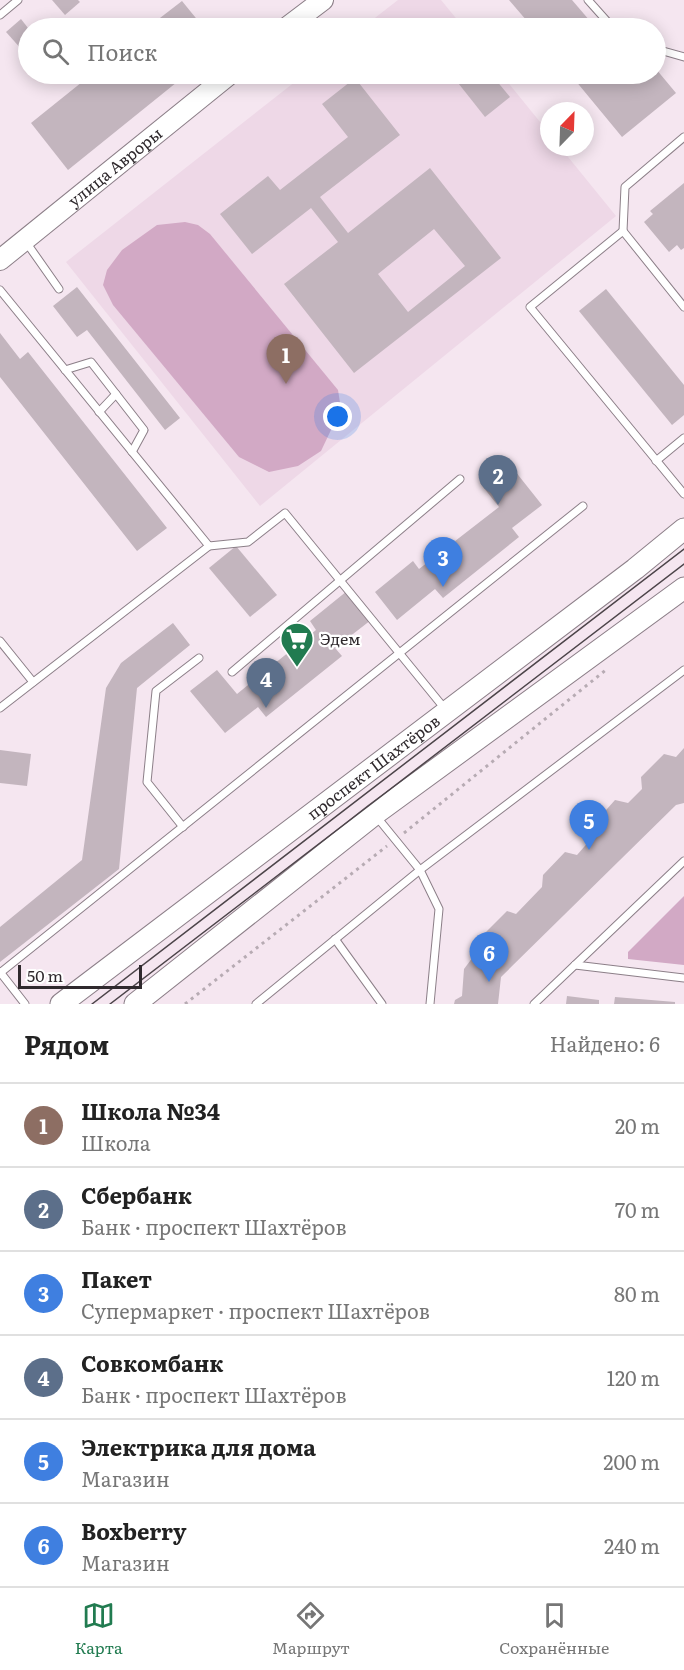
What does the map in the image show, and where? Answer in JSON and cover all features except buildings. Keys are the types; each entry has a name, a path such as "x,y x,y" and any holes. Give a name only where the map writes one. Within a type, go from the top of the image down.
{"main road":[{"name":"проспект Шахтёров","path":"61,1004 635,569 684,529"},
{"path":"135,1004 375,814 684,588"}],"street":[{"path":"297,18 312,5"},
{"name":"улица Авроры","path":"0,260 218,84"}],"lane":[{"path":"0,15 18,0"},
{"path":"588,0 604,18"},
{"path":"666,52 684,57"},
{"path":"684,137 625,187 623,231 684,307"},
{"path":"623,231 530,308 684,494"},
{"path":"24,240 59,289"},
{"path":"0,290 209,546"},
{"path":"65,370 91,362 144,430 132,452"},
{"path":"99,412 116,394"},
{"path":"656,461 684,438"},
{"path":"232,672 460,479"},
{"path":"25,1004 0,972 583,506"},
{"path":"0,708 209,546 248,542 285,513 448,711"},
{"path":"0,641 33,682"},
{"path":"183,827 147,782 156,691 199,658"},
{"path":"256,1004 420,870 684,669"},
{"path":"375,814 420,870 439,909 430,1004"},
{"path":"534,1004 684,861"},
{"path":"335,939 382,1004"},
{"path":"575,965 684,978"}],"path":[{"path":"185,1004 396,839 610,667"}],"shaded area":[{"path":"398,0 441,0 456,18 375,18"},
{"path":"292,84 509,84 540,122 540,156 567,156 616,216 260,506 66,262"},
{"path":"185,222 198,225 210,234 338,390 341,409 321,451 298,466 269,472 239,457 113,305 103,285 107,270 122,250 157,225"},
{"path":"684,896 684,965 628,959 628,952"}],"tram line":[{"path":"92,1004 684,549"},
{"path":"110,1004 684,564"}],"place":[{"name":"Школа №34","path":"286,384"},
{"name":"Сбербанк","path":"498,505"},
{"name":"Пакет","path":"443,587"},
{"name":"Эдем","path":"297,668"},
{"name":"Совкомбанк","path":"266,708"},
{"name":"Электрика для дома","path":"589,850"},
{"name":"Boxberry","path":"489,982"}]}
